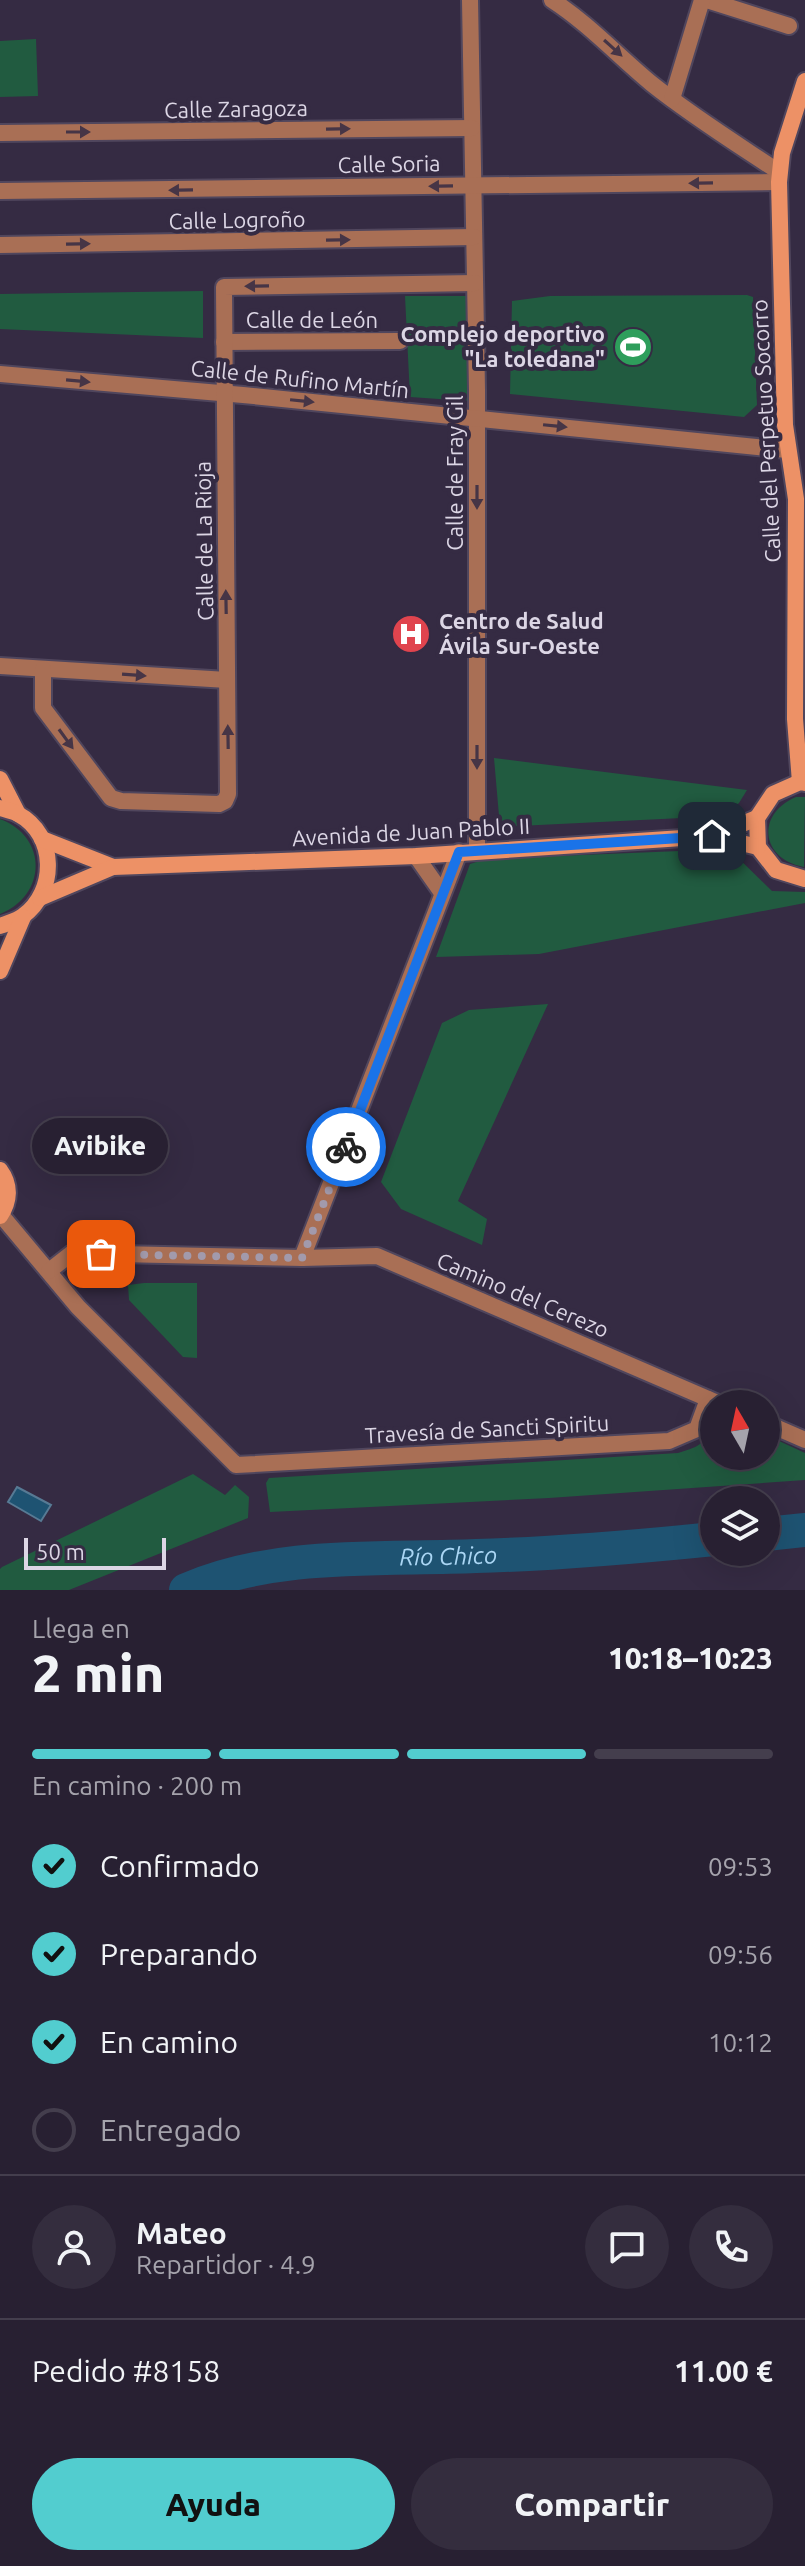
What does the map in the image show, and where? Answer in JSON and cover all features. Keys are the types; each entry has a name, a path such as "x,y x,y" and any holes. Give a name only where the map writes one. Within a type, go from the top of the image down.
{"main road":[{"name":"Calle del Perpetuo Socorro","path":"803,783 795,719 796,499 787,450 783,400 779,177 782,153 805,81"},
{"path":"0,779 18,814"},
{"path":"803,783 773,794 757,818 758,847 776,870 805,879"},
{"path":"0,808 18,814 32,824 42,839 48,858 48,879 40,898 23,917 0,971"},
{"name":"Avenida de Juan Pablo II","path":"712,836 757,818"},
{"name":"Avenida de Juan Pablo II","path":"40,898 113,867 416,856 712,836 758,847"},
{"name":"Avenida de Juan Pablo II","path":"42,839 113,867"},
{"path":"0,926 23,917"},
{"path":"0,1154 8,1195 1,1215"}],"street":[{"name":"Calle de Fray Gil","path":"470,0 477,419 477,850"},
{"path":"672,99 704,0 789,26"},
{"path":"562,3 672,99 779,177"},
{"name":"Calle Zaragoza","path":"0,133 472,128"},
{"name":"Calle Soria","path":"0,191 473,185 779,177"},
{"name":"Calle Logroño","path":"0,245 474,237"},
{"name":"Calle de La Rioja","path":"43,669 43,708 111,798 121,801 219,804 225,801 228,794 224,287 475,283"},
{"name":"Calle de León","path":"224,342 400,341"},
{"name":"Calle de Rufino Martín","path":"0,374 787,450"},
{"path":"0,666 227,680"},
{"path":"302,1258 459,852"},
{"path":"416,856 442,893"},
{"path":"1,1215 49,1271"},
{"name":"Camino del Cerezo","path":"49,1271 72,1253 302,1258 377,1256 700,1396"},
{"name":"Travesía de Sancti Spiritu","path":"49,1271 78,1307 236,1465 669,1441 697,1429 700,1424"},
{"path":"780,1429 805,1440"}],"green space":[{"path":"36,39 38,96 0,97 0,41"},
{"path":"203,291 203,338 0,329 0,294"},
{"path":"405,296 467,296 468,401 410,397"},
{"name":"Complejo deportivo \"La toledana\"","path":"550,296 753,297 757,405 744,417 510,394 512,301"},
{"path":"494,758 747,790 739,803 723,816 500,827"},
{"path":"796,797 805,797 804,867 779,856 768,836 774,814"},
{"path":"0,819 16,827 27,839 36,866 27,894 0,914"},
{"path":"729,849 772,891 805,892 805,903 539,954 436,957 470,864 486,859"},
{"path":"548,1004 458,1201 487,1219 482,1245 401,1209 381,1182 442,1023 469,1010"},
{"path":"197,1283 197,1358 183,1357 129,1300 128,1285"},
{"path":"780,1441 805,1453 805,1480 549,1498 270,1512 266,1483 269,1478 678,1453 700,1444 700,1470 780,1470"},
{"path":"193,1474 225,1495 235,1485 249,1497 248,1518 69,1590 0,1590 2,1567"}],"water":[{"path":"17,1487 51,1505 41,1521 8,1502"}],"waterway":[{"name":"Río Chico","path":"780,1533 805,1530"},
{"name":"Río Chico","path":"186,1590 220,1578 292,1563 536,1554 700,1540"}],"way so far":[{"path":"101,1254 302,1258 346,1147"}],"place":[{"name":"Complejo deportivo \"La toledana\"","path":"633,347"},
{"name":"Centro de Salud Ávila Sur-Oeste","path":"411,634"},
{"name":"Avibike","path":"101,1254"}],"route":[{"path":"346,1147 459,852 712,836"}]}
